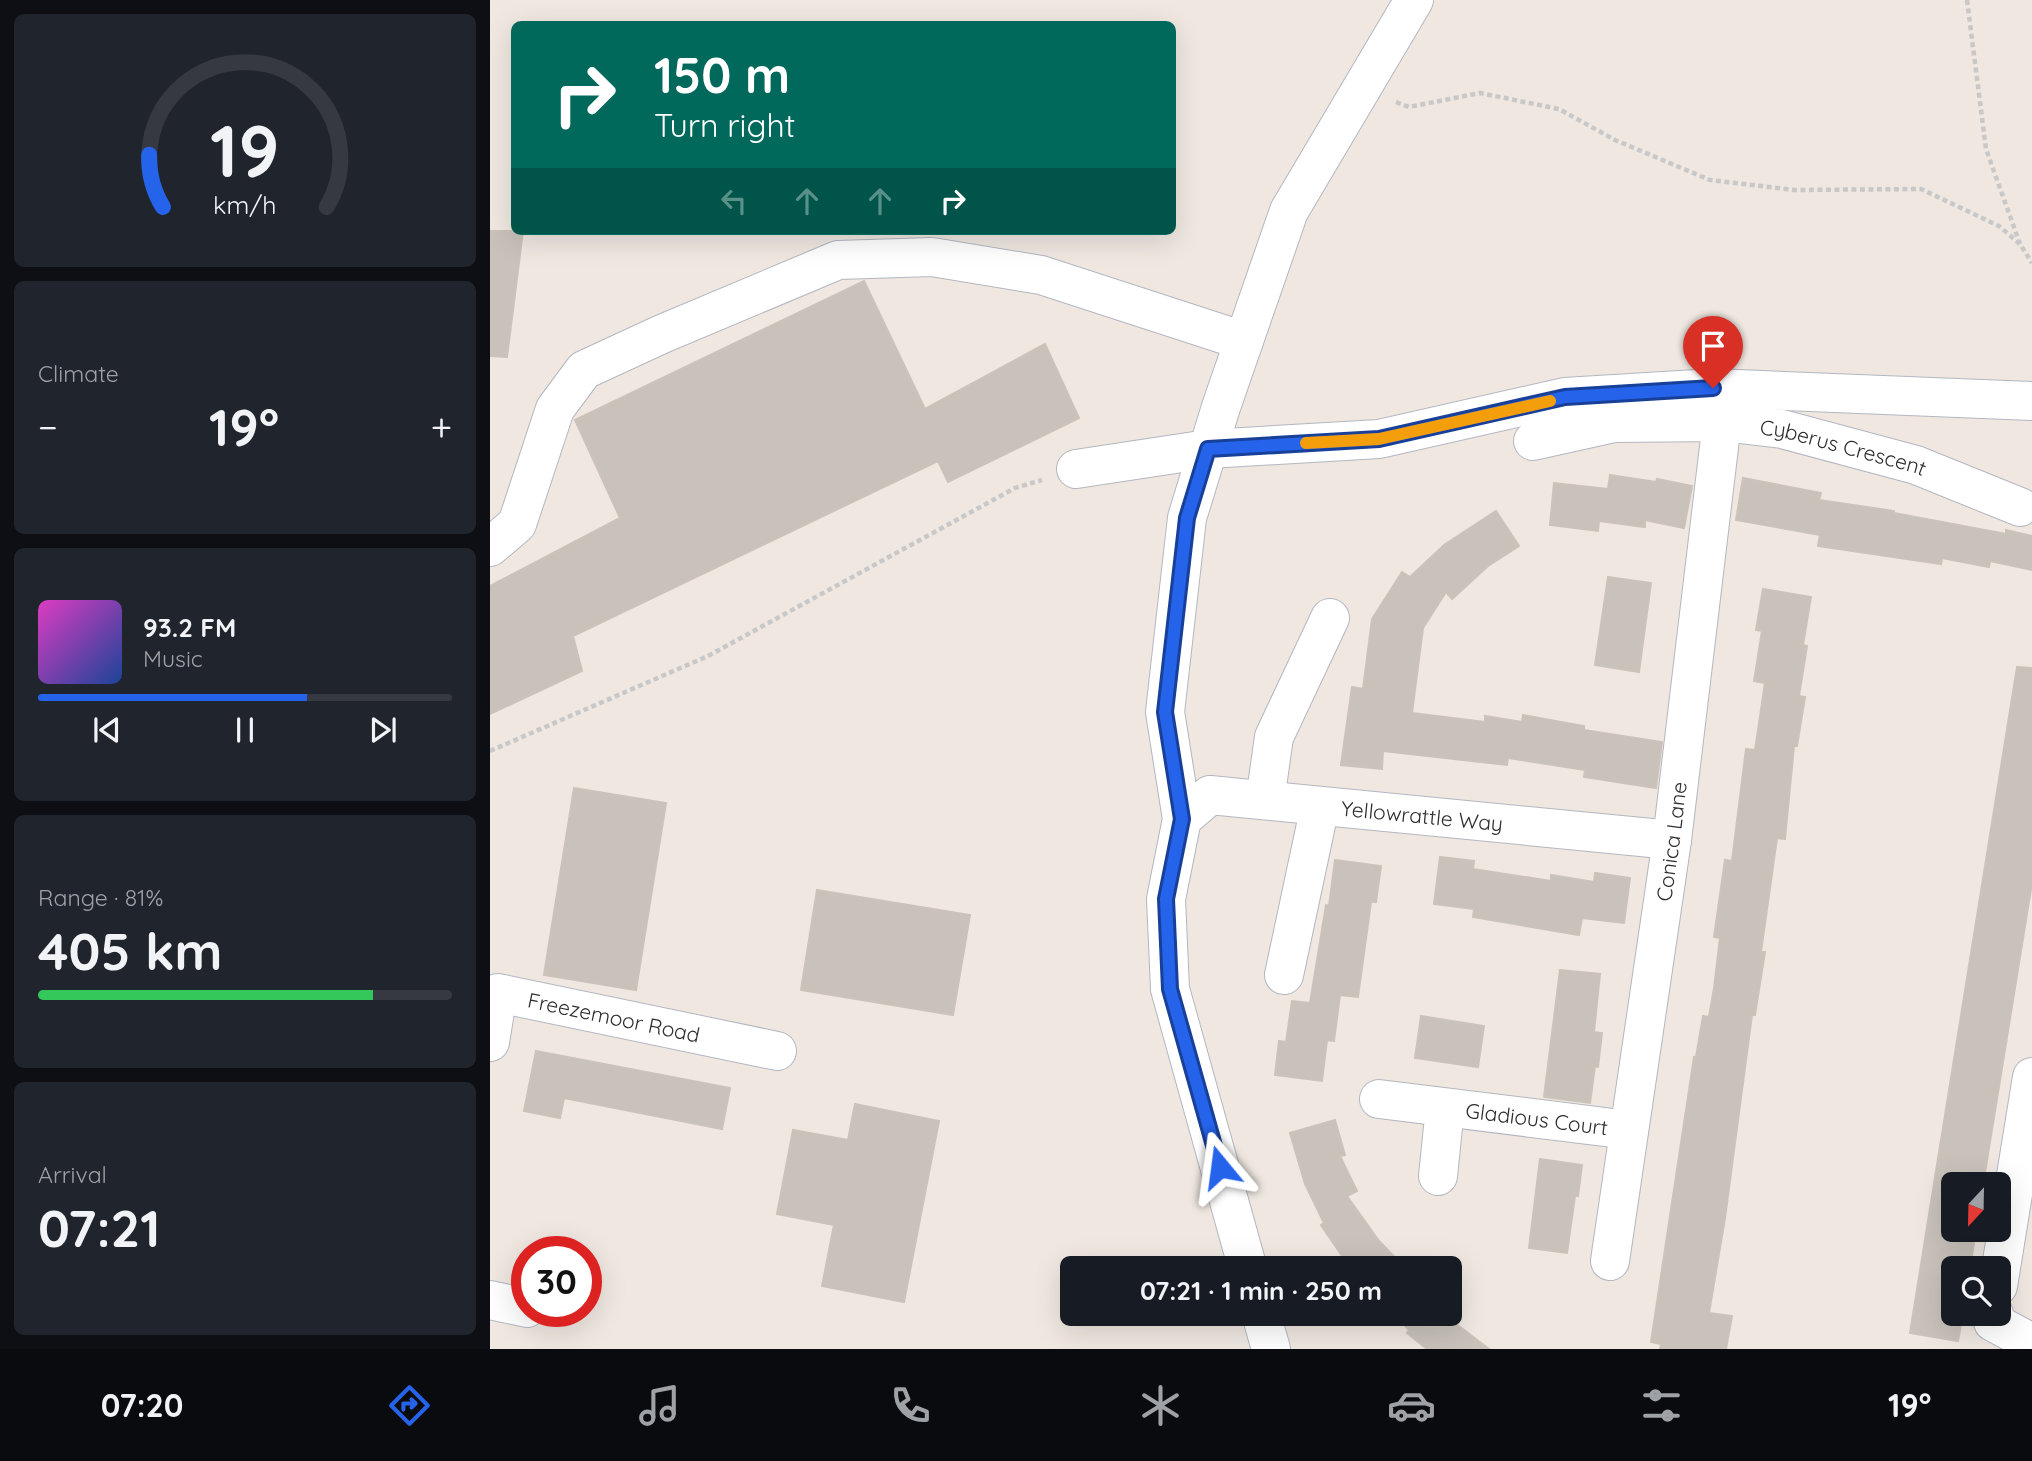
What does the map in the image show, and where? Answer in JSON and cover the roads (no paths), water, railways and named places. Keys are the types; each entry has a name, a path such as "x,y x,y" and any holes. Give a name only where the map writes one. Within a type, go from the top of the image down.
{"street":[{"path":"1244,1256 1170,989 1166,899 1182,819 1165,712 1187,518 1289,211 1414,0"},
{"path":"490,547 517,524 555,410 584,370 838,260 932,257 1041,275 1244,341"},
{"path":"1076,469 1208,449 1379,439 1565,397 1713,388 2032,401"},
{"name":"Cyberus Crescent","path":"1533,441 1614,423 1722,422 1782,429 1916,465 2020,507"},
{"name":"Conica Lane","path":"1610,1261 1672,840 1722,422"},
{"path":"1265,800 1274,737 1330,618"},
{"name":"Yellowrattle Way","path":"1182,819 1210,795 1672,840"},
{"path":"1284,975 1320,806"},
{"name":"Freezemoor Road","path":"490,1042 494,993 777,1051"},
{"path":"2003,1256 2032,1077"},
{"name":"Gladious Court","path":"1379,1099 1629,1130"},
{"name":"Gladious Court","path":"1438,1176 1445,1108"},
{"path":"490,1300 511,1305"},
{"path":"1264,1326 1271,1349"},
{"path":"2000,1326 2032,1343"}]}
